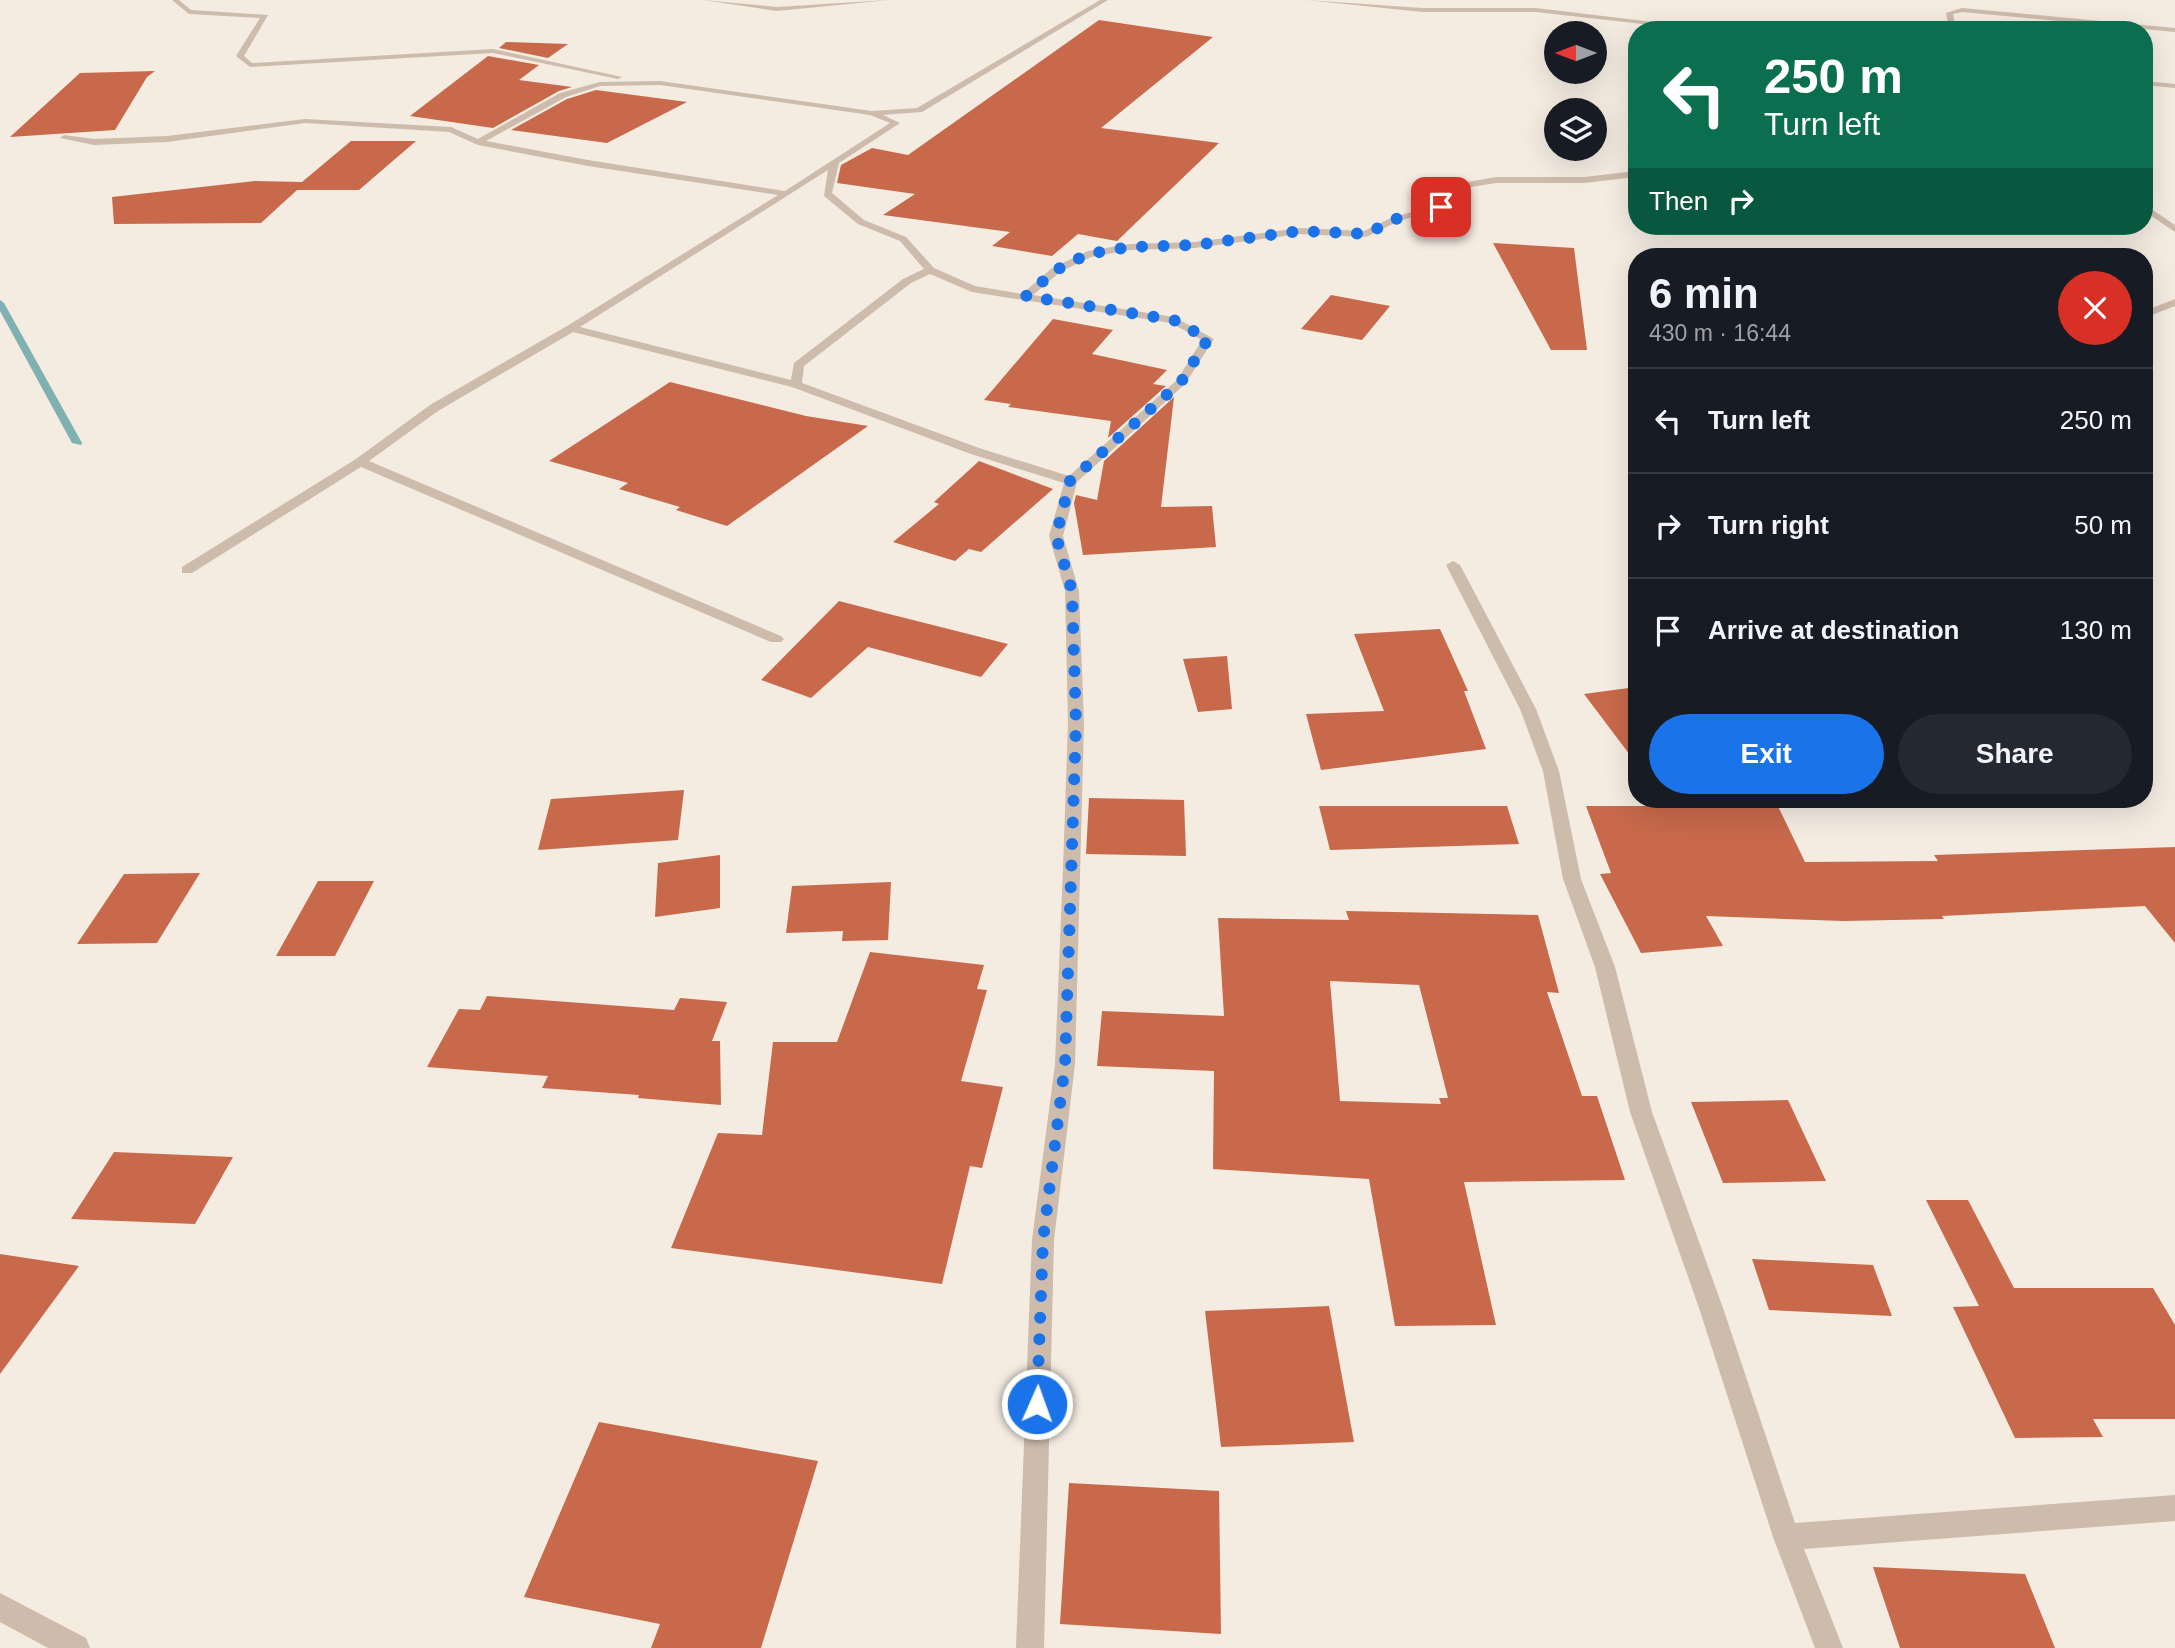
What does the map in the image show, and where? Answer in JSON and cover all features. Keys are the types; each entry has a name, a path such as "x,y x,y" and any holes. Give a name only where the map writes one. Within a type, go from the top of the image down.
{"street":[{"path":"175,0 189,12 265,16 258,23 240,56 250,65 493,51 660,83 872,113 919,110 1105,0"},
{"path":"706,0 777,9 886,0"},
{"path":"1309,0 1422,10 1536,9 1628,21"},
{"path":"1951,21 1949,13 1962,10 2079,21"},
{"path":"2153,28 2175,30"},
{"path":"478,142 563,95 600,84 660,83"},
{"path":"2153,84 2175,86"},
{"path":"187,570 360,462 434,408 571,328 897,123 872,113"},
{"path":"64,138 94,142 167,139 305,121 451,130 478,142 587,163 787,194"},
{"path":"835,162 827,194 861,222 903,239 930,270 972,289 1174,320 1208,339 1181,382 1070,481 1056,536 1072,591 1076,723 1065,1064 1043,1240 1030,1648"},
{"path":"1026,296 1056,270 1088,254 1130,247 1195,245 1300,231 1366,234 1396,219 1441,207 1462,186 1496,180 1584,180 1628,175"},
{"path":"2153,213 2175,229"},
{"path":"796,385 798,365 907,281 930,270"},
{"path":"2153,311 2175,302"},
{"path":"571,328 796,385 975,451 1070,481"},
{"path":"360,462 776,639"},
{"path":"1453,565 1528,709 1551,771 1572,879 1605,967 1641,1112 1711,1308 1786,1537 1829,1648"},
{"path":"1786,1537 2175,1508"},
{"path":"0,1607 76,1648"}],"building":[{"path":"1099,20 1213,37 1101,128 1219,143 1117,241 1078,234 1052,256 992,246 1010,232 883,215 915,194 837,183 841,165 872,148 908,155"},
{"path":"506,42 568,44 548,58 499,48"},
{"path":"488,56 539,65 519,80 572,87 559,91 493,128 410,116"},
{"path":"155,71 147,77 115,130 10,137 80,73"},
{"path":"596,90 687,102 607,143 511,130 567,99"},
{"path":"351,141 416,141 359,190 297,190 261,223 114,224 112,197 255,181 302,182"},
{"path":"1493,243 1574,248 1587,350 1551,350"},
{"path":"1331,295 1390,306 1362,340 1301,329"},
{"path":"1053,319 1113,330 1092,354 1167,370 1153,384 1166,386 1108,438 1111,421 1008,407 1011,404 984,400"},
{"path":"670,382 806,416 868,426 727,526 676,510 680,507 619,489 628,483 549,461"},
{"path":"1174,397 1161,507 1212,506 1216,547 1083,555 1074,503 1076,495 1097,500 1104,461"},
{"path":"979,461 1053,489 981,552 969,549 955,561 893,542 939,504 934,502"},
{"path":"839,601 1008,644 981,677 868,647 811,698 761,680"},
{"path":"1440,629 1468,691 1464,691 1486,749 1321,770 1306,714 1384,711 1354,634"},
{"path":"1227,656 1232,709 1198,712 1183,659"},
{"path":"1628,688 1628,752 1584,694"},
{"path":"684,790 678,840 538,850 551,799"},
{"path":"1089,798 1184,800 1186,856 1086,854"},
{"path":"1319,806 1507,806 1519,844 1330,850"},
{"path":"1586,806 1779,808 1805,862 1938,861 1934,855 2175,847 2175,943 2145,906 1942,916 1944,919 1843,921 1706,916 1723,946 1641,953 1600,874 1611,873"},
{"path":"720,855 720,908 655,917 658,863"},
{"path":"200,873 157,943 77,944 124,874"},
{"path":"318,881 374,881 335,956 276,956"},
{"path":"891,882 888,940 842,941 843,931 786,933 792,886"},
{"path":"1346,911 1538,915 1559,993 1547,992 1582,1096 1597,1096 1625,1180 1464,1182 1496,1325 1395,1326 1369,1179 1213,1169 1214,1071 1097,1066 1102,1011 1224,1016 1218,918 1349,920","holes":["1330,981 1419,985 1448,1098 1439,1098 1441,1104 1340,1101"]},
{"path":"870,952 984,965 977,989 987,990 961,1081 1003,1087 982,1168 970,1166 942,1284 671,1248 718,1133 762,1135 773,1042 837,1042"},
{"path":"487,996 674,1010 680,998 727,1002 712,1041 720,1041 721,1105 638,1098 639,1095 542,1088 548,1076 427,1067 459,1009 480,1010"},
{"path":"1788,1100 1826,1181 1723,1183 1691,1102"},
{"path":"114,1152 233,1157 195,1224 71,1219"},
{"path":"1926,1200 1968,1200 2014,1288 2153,1288 2175,1325 2175,1419 2093,1419 2103,1437 2015,1438 1953,1307 1979,1306"},
{"path":"0,1254 79,1266 0,1374"},
{"path":"1752,1259 1873,1265 1892,1316 1769,1310"},
{"path":"1329,1306 1354,1442 1221,1447 1205,1311"},
{"path":"599,1422 818,1461 761,1648 651,1648 660,1624 524,1597"},
{"path":"1069,1483 1219,1491 1221,1634 1060,1624"},
{"path":"1873,1567 2025,1574 2055,1648 1900,1648"}],"waterway":[{"path":"0,303 77,443"}],"route":[{"path":"1037,1404 1043,1240 1065,1064 1076,723 1072,591 1056,536 1070,481 1181,382 1208,339 1174,320 1026,296 1056,270 1088,254 1130,247 1195,245 1300,231 1366,234 1396,219 1431,207 1441,207"}]}
